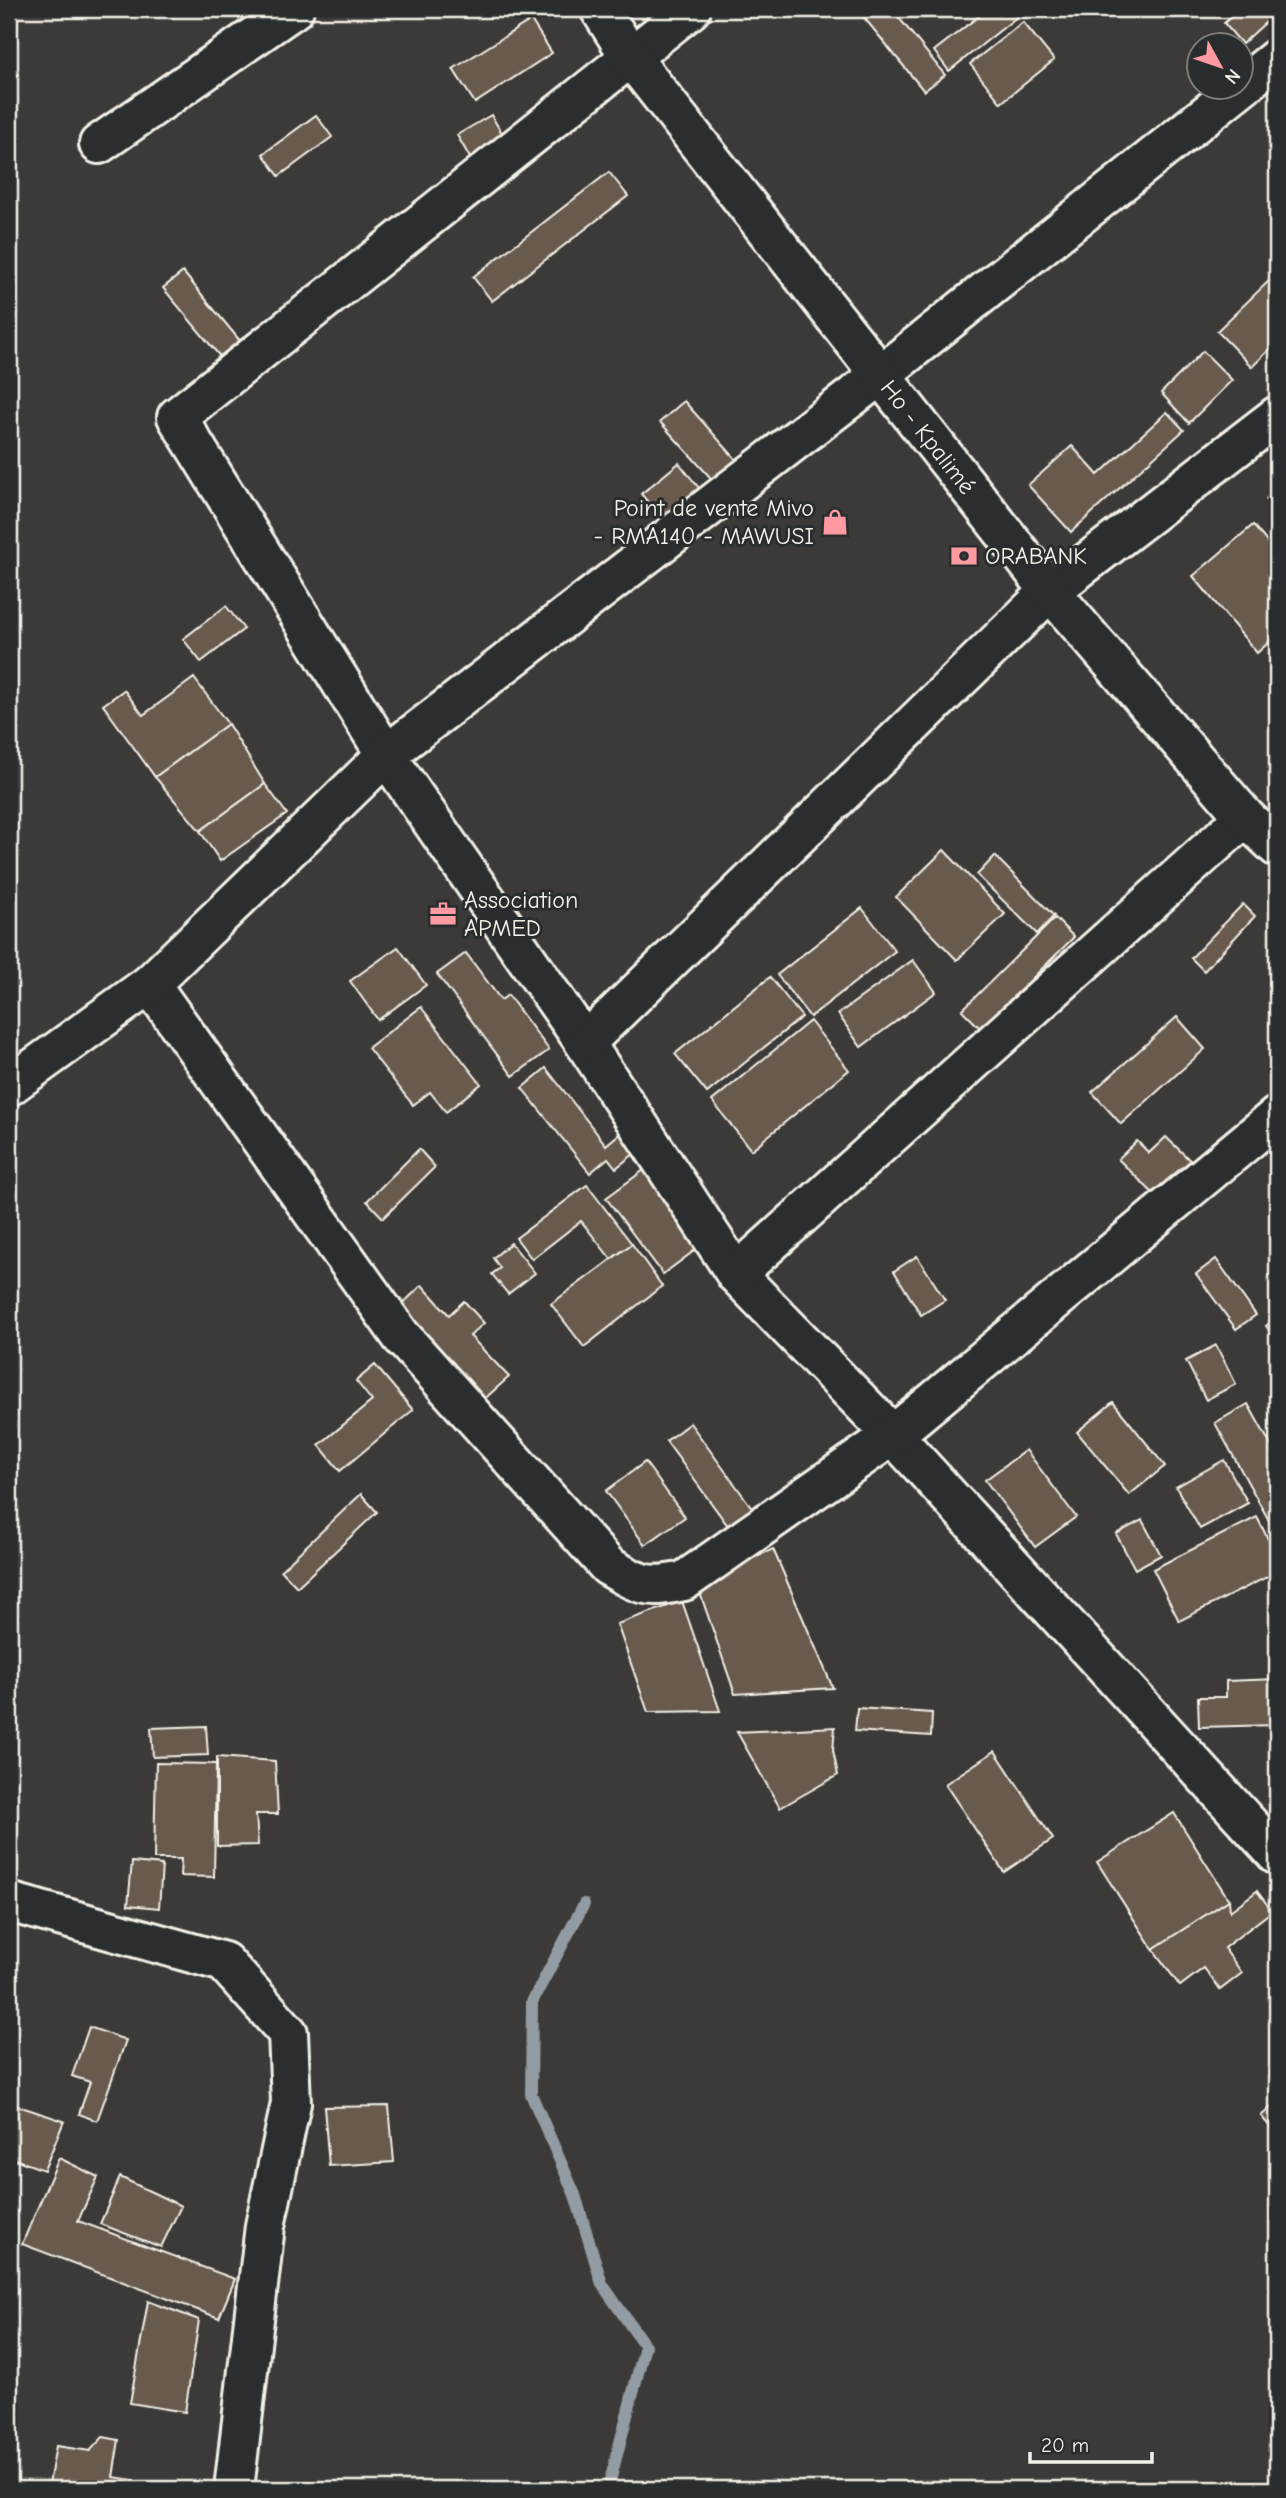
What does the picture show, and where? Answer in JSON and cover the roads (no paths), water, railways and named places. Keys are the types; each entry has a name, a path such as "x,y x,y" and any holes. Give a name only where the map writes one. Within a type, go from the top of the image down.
{"street":[{"path":"99,144 294,9"},
{"name":"Ho - Kpalimé","path":"600,9 629,55 1050,591 1245,817 1277,848"},
{"path":"691,9 629,55 177,417 386,755 585,1043 736,1274 893,1434 1277,1855"},
{"path":"9,1086 149,984 386,755 879,376 1277,58"},
{"path":"585,1043 1050,591 1277,416"},
{"path":"736,1274 1245,817"},
{"path":"149,984 401,1336 608,1566 638,1584 663,1586 684,1581 893,1434 1277,1115"},
{"path":"9,1902 224,1962 288,2033 292,2103 265,2226 234,2489"}],"waterway":[{"path":"584,1904 532,2002 531,2094 575,2195 602,2284 645,2346 608,2489"}],"place":[{"name":"Point de vente Mivo - RMA140 - MAWUSI","path":"835,522"},
{"name":"ORABANK","path":"964,556"},
{"name":"Association APMED","path":"443,914"}]}
